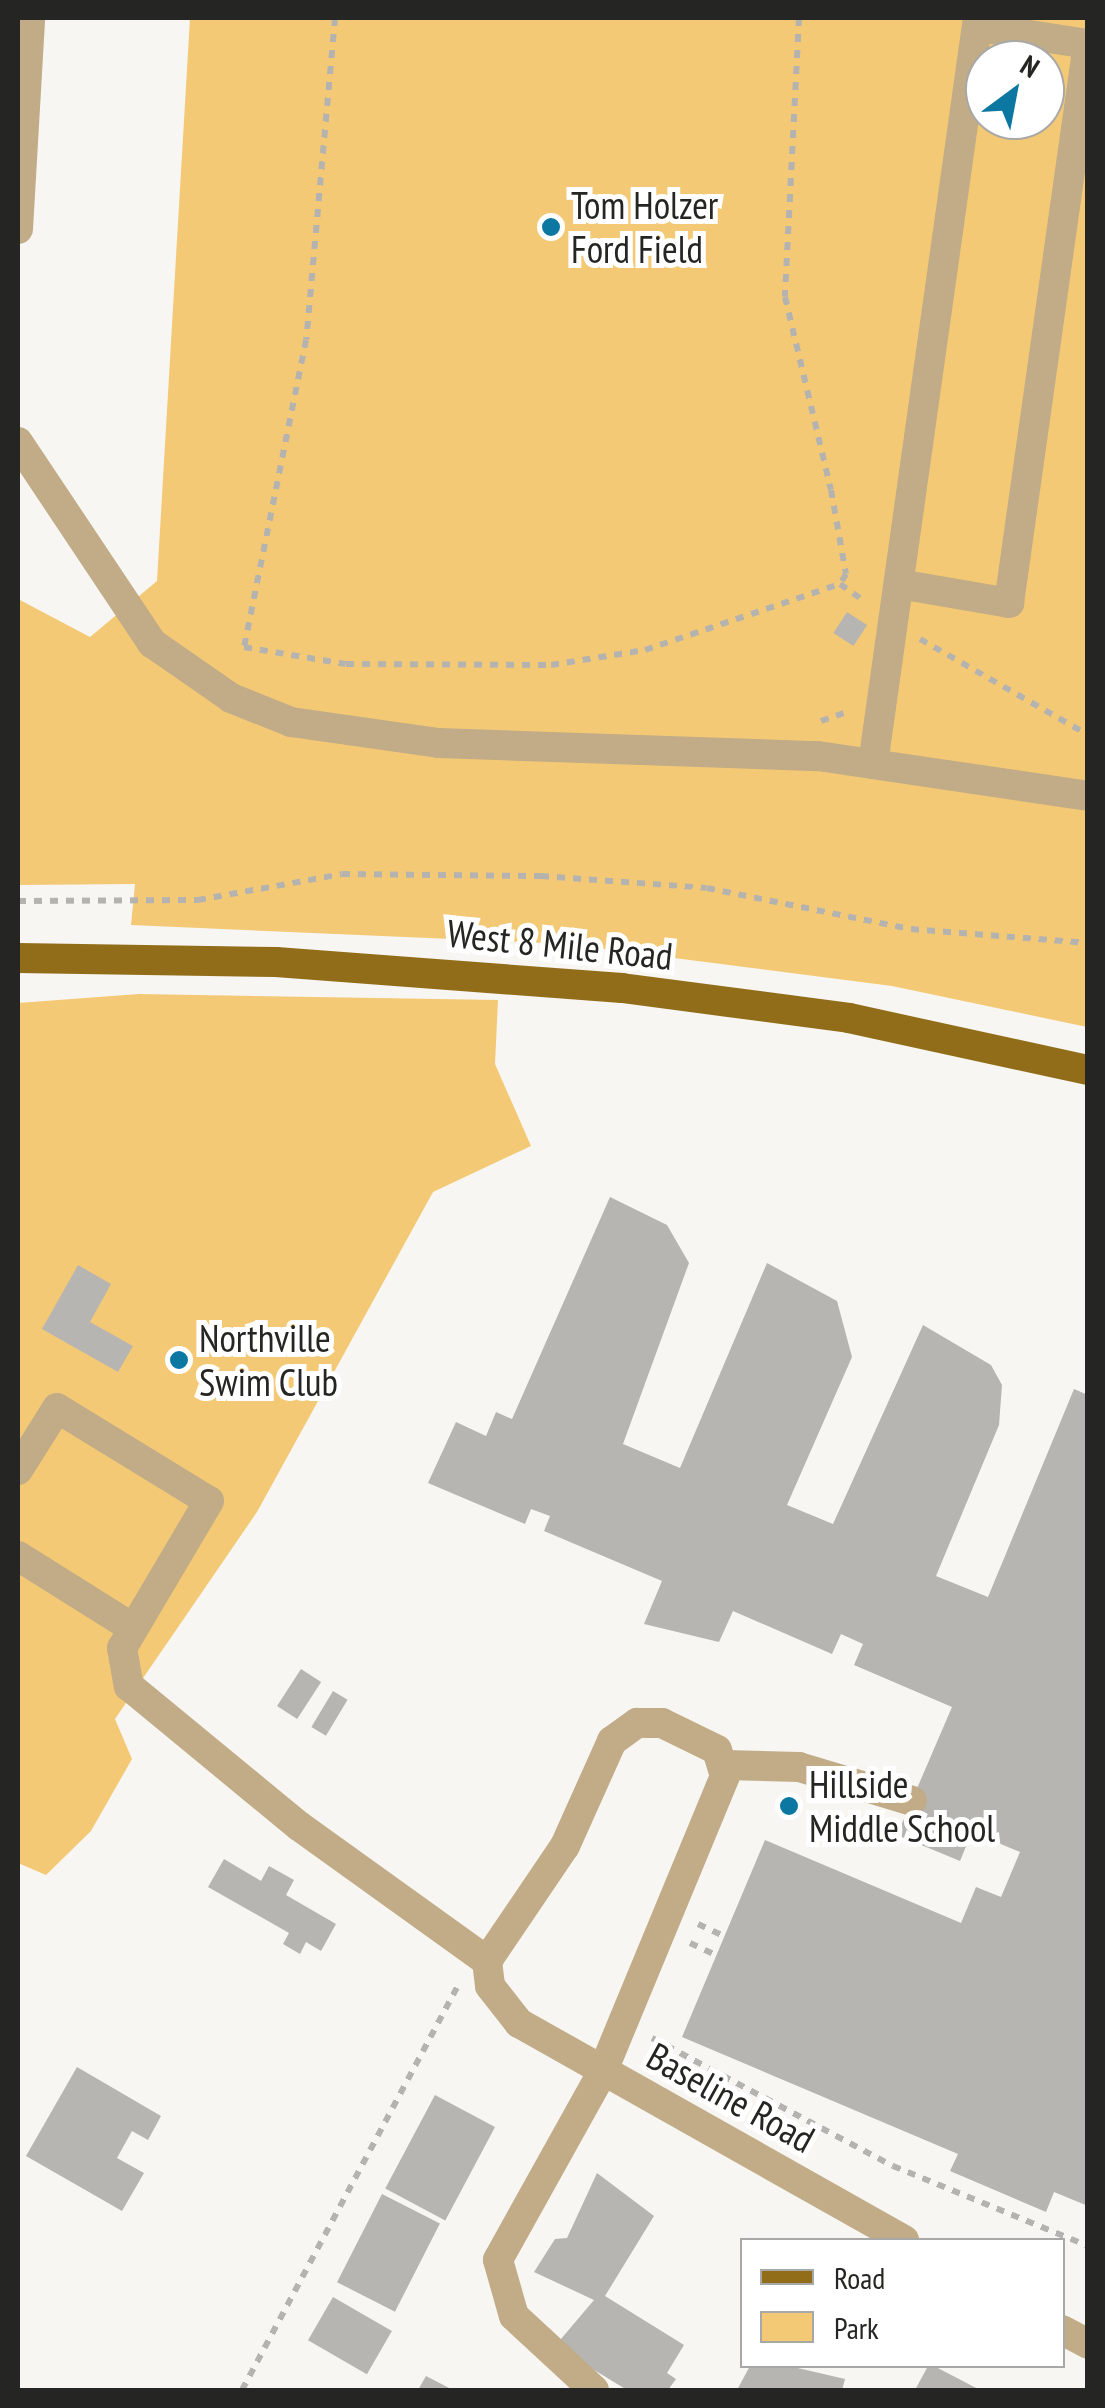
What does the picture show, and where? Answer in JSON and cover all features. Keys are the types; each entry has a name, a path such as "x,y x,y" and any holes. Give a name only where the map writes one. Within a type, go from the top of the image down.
{"main road":[{"name":"West 8 Mile Road","path":"18,958 276,962 622,988 850,1018 1088,1070"}],"street":[{"path":"18,229 30,18"},
{"path":"873,764 978,22 1088,44 1009,603 899,584"},
{"path":"18,442 152,643 258,710 367,737 754,750 1088,796"},
{"path":"18,1470 56,1408 209,1500 132,1628 120,1674 160,1717 487,1960 565,1846 612,1741 637,1723 662,1723 717,1750 724,1765 603,2071 498,2260 514,2316 594,2390"},
{"path":"18,1556 132,1628"},
{"path":"724,1765 800,1767 912,1801"},
{"name":"Baseline Road","path":"487,1960 490,1986 519,2024 900,2238"},
{"path":"1065,2332 1088,2344"}],"path":[{"path":"335,18 306,340 244,646 346,664 552,665 644,650 840,584 846,574 783,274 799,18"},
{"path":"840,584 870,604"},
{"path":"913,635 1088,735"},
{"path":"18,902 198,900 342,874 541,876 707,888 911,929 1088,944"},
{"path":"696,1924 724,1936"},
{"path":"689,1943 716,1955"},
{"path":"242,2390 454,1988 487,1960"},
{"path":"623,2024 893,2166 1088,2246"}],"green space":[{"path":"190,18 1087,18 1087,1027 892,986 565,944 131,925 135,884 18,885 18,599 90,637 157,581"},
{"path":"139,994 498,1000 495,1064 531,1146 433,1192 257,1512 115,1719 132,1759 91,1831 46,1875 18,1863 18,1003"}],"building":[{"path":"847,612 867,625 854,646 833,633"},
{"path":"610,1197 667,1225 689,1263 623,1444 680,1468 767,1263 837,1301 852,1357 787,1505 833,1524 923,1325 991,1365 1002,1385 999,1425 936,1576 988,1597 1074,1389 1088,1395 1088,2206 1054,2192 1046,2212 950,2171 958,2154 682,2037 765,1840 961,1923 976,1887 1001,1897 1020,1852 972,1832 960,1861 897,1835 952,1707 854,1665 863,1644 841,1634 832,1654 733,1611 719,1642 644,1624 662,1581 544,1531 550,1516 531,1509 525,1524 428,1483 456,1422 486,1436 496,1412 512,1419"},
{"path":"78,1265 111,1284 90,1322 133,1346 118,1372 42,1329"},
{"path":"301,1669 321,1682 297,1719 277,1706"},
{"path":"333,1691 348,1700 326,1736 311,1727"},
{"path":"224,1859 261,1881 269,1866 294,1880 286,1895 336,1924 321,1951 306,1942 300,1954 283,1944 289,1933 208,1887"},
{"path":"77,2067 161,2116 148,2140 132,2131 117,2158 144,2173 122,2211 26,2156"},
{"path":"435,2095 495,2127 445,2221 385,2189"},
{"path":"597,2173 654,2216 605,2296 684,2345 667,2373 676,2379 668,2390 627,2390 555,2346 594,2300 534,2272 555,2239 567,2238"},
{"path":"382,2194 440,2224 395,2312 337,2282"},
{"path":"333,2297 392,2331 367,2374 308,2340"},
{"path":"749,2368 798,2368 845,2379 842,2390 737,2390"},
{"path":"927,2368 938,2368 980,2390 915,2390"},
{"path":"426,2376 453,2390 418,2390"}],"place":[{"name":"Tom Holzer Ford Field","path":"551,227"},
{"name":"Northville Swim Club","path":"179,1360"},
{"name":"Hillside Middle School","path":"789,1806"}]}
